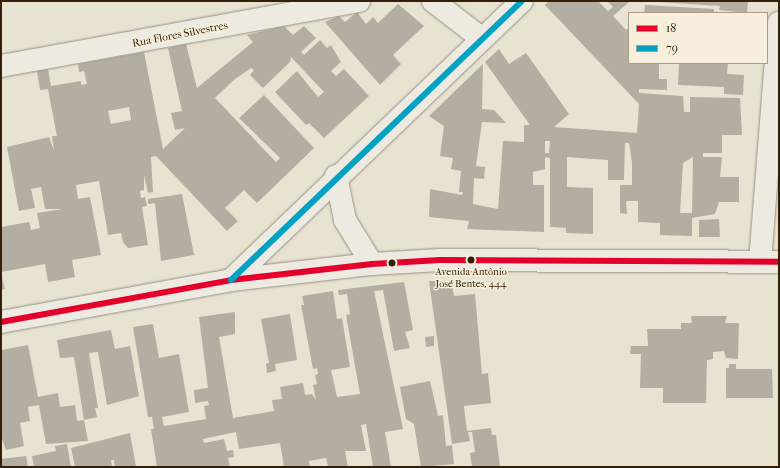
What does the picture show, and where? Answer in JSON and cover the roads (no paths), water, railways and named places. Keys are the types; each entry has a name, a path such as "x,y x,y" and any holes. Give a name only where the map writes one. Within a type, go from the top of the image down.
{"street":[{"name":"Rua Flores Silvestres","path":"1,66 359,1"},
{"path":"433,1 481,38"},
{"path":"231,280 336,176 522,1"},
{"path":"1,322 231,280 372,264 440,260 770,262 779,23"},
{"path":"336,176 345,220 372,264"}],"place":[{"name":"Avenida Antônio José Bentes, 444","path":"471,260"}]}
